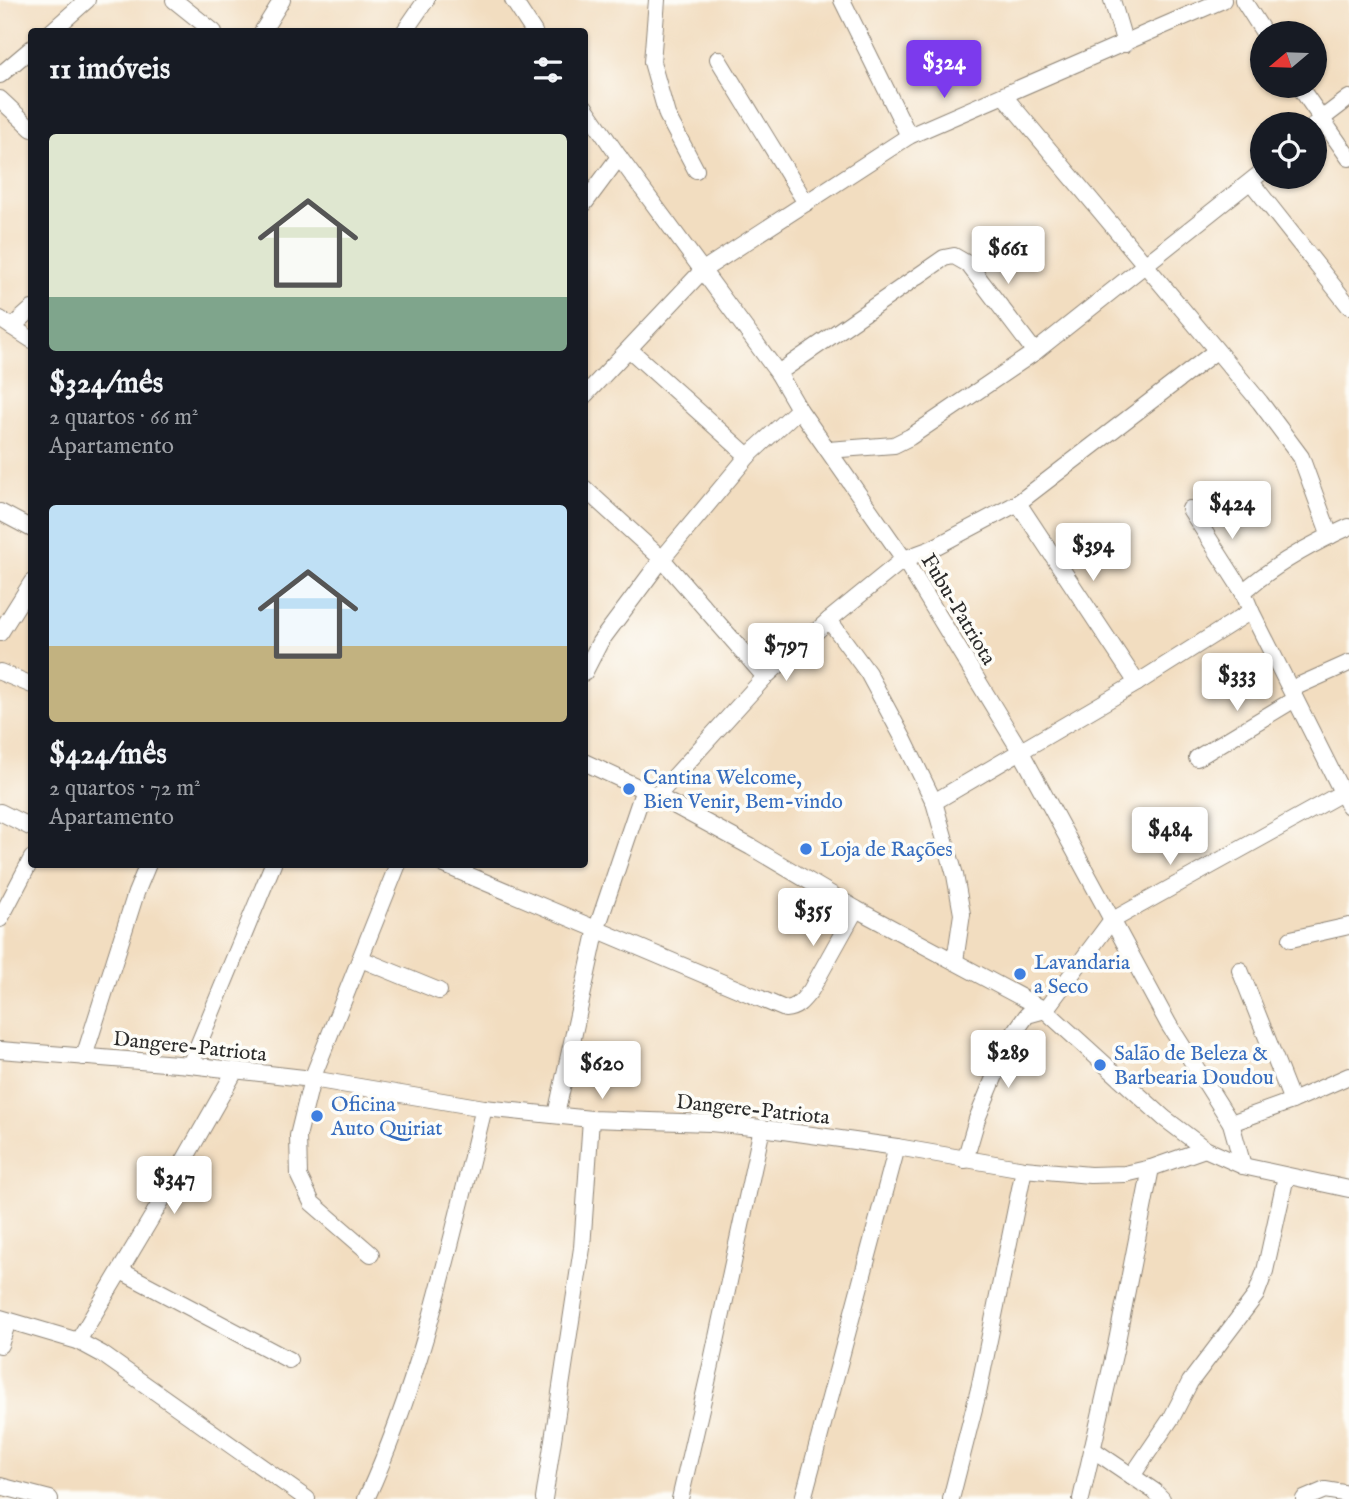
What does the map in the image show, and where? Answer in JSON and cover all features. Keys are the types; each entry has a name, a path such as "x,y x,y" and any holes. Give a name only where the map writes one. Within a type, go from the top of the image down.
{"street":[{"path":"56,28 87,0"},
{"path":"174,0 209,28"},
{"path":"264,28 282,0"},
{"path":"407,28 426,0"},
{"path":"513,0 531,28"},
{"path":"657,0 652,62 667,115 696,170"},
{"path":"842,0 909,136"},
{"path":"1112,0 1125,44"},
{"path":"588,392 704,270 909,136 1223,0"},
{"path":"1243,0 1256,21"},
{"path":"0,75 28,51"},
{"path":"718,59 806,203"},
{"path":"1004,96 1260,402 1301,457 1330,536"},
{"path":"1327,115 1349,98"},
{"path":"0,99 28,125"},
{"name":"Fubu-Patriota","path":"588,112 778,373 799,409 904,559 1021,752 1168,1025 1231,1123 1243,1166"},
{"path":"1327,132 1349,158"},
{"path":"588,199 619,157"},
{"path":"828,450 894,445 910,437 1035,352 1250,182"},
{"path":"1265,189 1349,306"},
{"path":"778,373 944,258 954,256 968,264 1035,352"},
{"path":"28,311 6,323 28,337"},
{"path":"629,349 748,456"},
{"path":"556,1115 597,929 650,792 765,677 904,559 930,549 1018,503 1216,351"},
{"path":"588,665 600,642 662,559 748,456 799,409"},
{"path":"588,492 662,559 765,677"},
{"path":"1018,503 1137,684"},
{"path":"965,1160 976,1119 1010,1040 1027,1015 1045,1010 1111,921 1347,796 1242,592 1190,509"},
{"path":"0,512 28,527"},
{"path":"1242,592 1275,567 1349,527"},
{"path":"0,633 28,588"},
{"path":"933,802 1137,684 1251,611"},
{"path":"829,620 868,673 933,802 955,875 962,914 955,961"},
{"path":"1197,758 1293,694 1349,663"},
{"path":"0,672 28,683"},
{"path":"588,764 650,792 751,846 856,909 1045,1010 1164,1118 1205,1149 1243,1166 1349,1189"},
{"path":"0,812 28,826"},
{"path":"0,919 28,866"},
{"path":"84,1057 146,868"},
{"path":"190,1065 271,868"},
{"path":"371,1254 312,1203 299,1176 298,1136 312,1079 396,868"},
{"path":"452,868 785,1009 794,1008 811,990 856,909"},
{"path":"1291,939 1349,926"},
{"path":"361,959 439,991"},
{"path":"1240,970 1292,1101"},
{"name":"Dangere-Patriota","path":"0,1050 190,1065 312,1079 484,1108 592,1119 710,1123 762,1128 897,1147 1024,1169 1090,1175 1125,1174 1205,1149"},
{"path":"78,1341 235,1071"},
{"path":"1231,1123 1292,1101 1349,1076"},
{"path":"366,1499 405,1401 435,1305 484,1108"},
{"path":"544,1499 582,1248 592,1119"},
{"path":"680,1499 762,1128"},
{"path":"803,1499 897,1147"},
{"path":"1081,1499 1136,1252 1151,1168"},
{"path":"951,1499 979,1389 1024,1169"},
{"path":"1132,1476 1172,1417 1190,1382 1256,1295 1265,1271 1286,1176"},
{"path":"121,1271 289,1360"},
{"path":"0,1345 4,1320 78,1341 136,1377 307,1499"},
{"path":"1093,1449 1162,1499"},
{"path":"0,1486 50,1499"},
{"path":"1304,1499 1325,1490 1349,1494"}],"place":[{"name":"Cantina Welcome, Bien Venir, Bem-vindo","path":"629,789"},
{"name":"Loja de Rações","path":"806,849"},
{"name":"Lavandaria a Seco","path":"1020,974"},
{"name":"Salão de Beleza & Barbearia Doudou","path":"1100,1065"},
{"name":"Oficina Auto Quiriat","path":"317,1116"}]}
